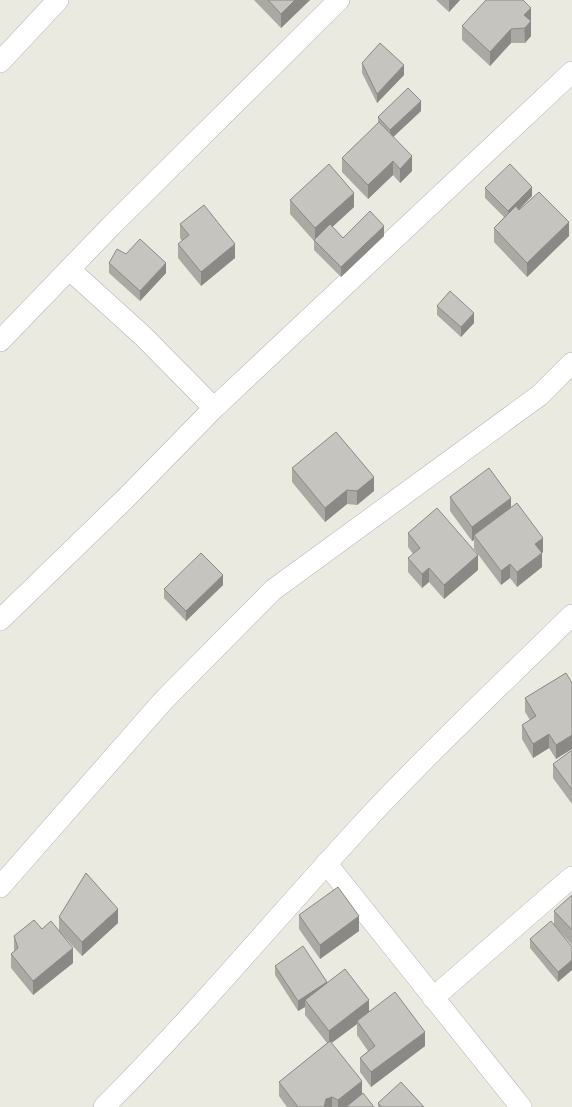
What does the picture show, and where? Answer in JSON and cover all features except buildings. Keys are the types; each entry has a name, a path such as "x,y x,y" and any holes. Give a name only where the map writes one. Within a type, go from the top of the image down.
{"street":[{"path":"0,62 58,0"},
{"path":"0,341 68,269 339,0"},
{"path":"0,620 125,499 214,408 572,72"},
{"path":"68,269 143,336 214,408"},
{"path":"0,887 163,701 273,590 540,395 572,363"},
{"path":"104,1107 155,1056 326,864 453,732 572,615"},
{"path":"326,864 521,1107"},
{"path":"433,998 572,876"}]}
